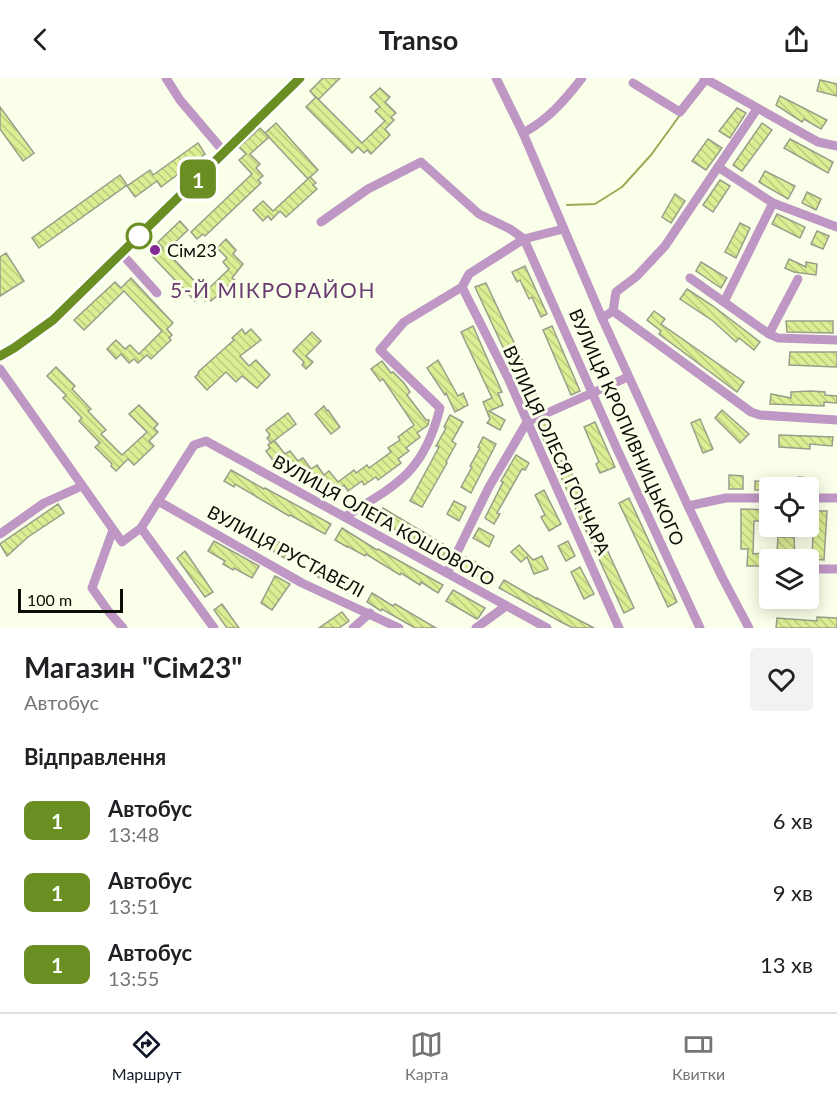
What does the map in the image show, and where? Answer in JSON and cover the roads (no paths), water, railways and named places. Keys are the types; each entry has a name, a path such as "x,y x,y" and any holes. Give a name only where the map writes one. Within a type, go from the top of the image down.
{"street":[{"path":"166,78 180,100 225,153"},
{"path":"0,356 53,320 300,78"},
{"path":"496,78 523,133 628,377 722,577 749,628"},
{"path":"523,133 537,126 562,104 582,78"},
{"path":"633,83 680,112 705,78 818,142 837,146"},
{"path":"602,318 613,311 616,292 637,276 665,246 757,109"},
{"path":"321,222 368,189 421,162 479,214 510,229 524,239"},
{"path":"718,167 773,203 837,227"},
{"path":"724,302 773,203"},
{"path":"346,516 394,486 413,470 434,432 440,408 380,350 404,322 462,287 469,274 524,239 563,229"},
{"name":"ВУЛИЦЯ КРОПИВНИЦЬКОГО","path":"524,239 617,449 700,628"},
{"path":"121,254 157,293"},
{"path":"690,278 778,338 837,340"},
{"path":"770,334 798,279"},
{"name":"ВУЛИЦЯ ОЛЕСЯ ГОНЧАРА","path":"462,287 508,378 619,628"},
{"path":"613,311 751,411 760,415 837,420"},
{"path":"0,369 122,542 141,528 158,501"},
{"path":"447,573 489,487 527,422 628,377"},
{"name":"ВУЛИЦЯ ОЛЕГА КОШОВОГО","path":"158,501 194,445 206,441 547,628"},
{"path":"0,534 44,503 82,486"},
{"path":"688,506 726,498 759,498"},
{"path":"819,498 837,498"},
{"name":"ВУЛИЦЯ РУСТАВЕЛІ","path":"158,501 302,583 399,628"},
{"path":"141,528 214,628"},
{"path":"113,530 92,588 123,628"},
{"path":"819,569 837,569"},
{"path":"476,628 506,606"},
{"path":"353,628 370,613"}],"waterway":[{"path":"567,205 595,204 622,187 651,155 680,115"}],"place":[{"name":"Сім23","path":"155,250"}],"district":[{"name":"5-Й МІКРОРАЙОН","path":"273,289"}]}
